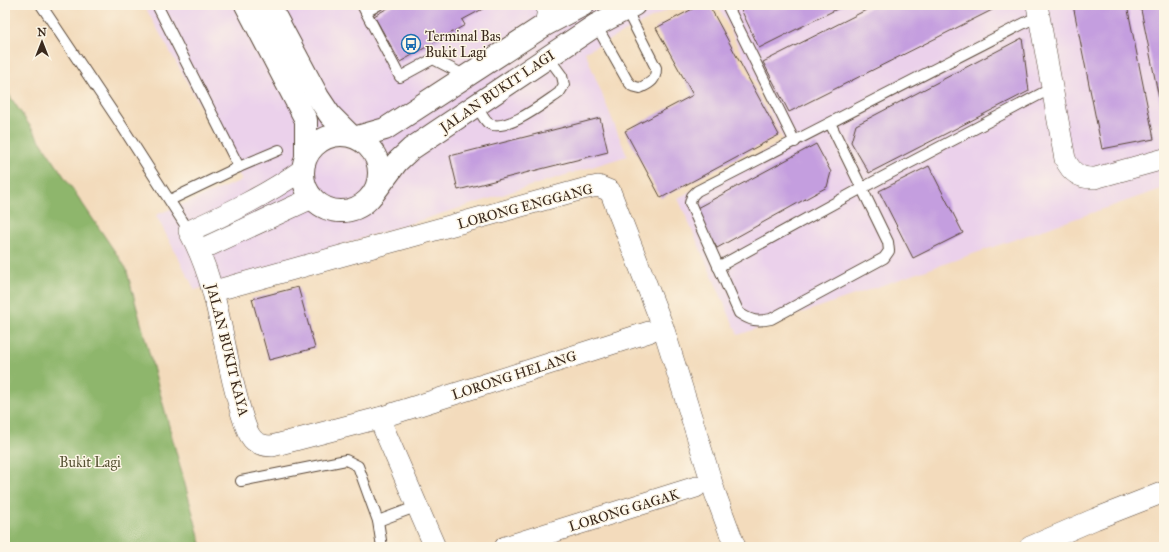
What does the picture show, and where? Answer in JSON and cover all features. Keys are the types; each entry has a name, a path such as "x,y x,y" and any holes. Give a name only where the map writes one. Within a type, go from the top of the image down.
{"street":[{"path":"246,5 306,120 308,133 304,163 305,186 312,198 322,206 333,210 345,211 357,208 367,202 374,193 379,180 380,168 376,155 368,145 354,136 330,115 318,97 269,5"},
{"name":"JALAN BUKIT LAGI","path":"354,136 385,130 467,76 547,15 583,5"},
{"name":"JALAN BUKIT LAGI","path":"374,193 397,162 411,149 596,25 630,7"},
{"path":"1038,10 1065,159 1069,168 1078,176 1095,178 1164,159"},
{"path":"189,231 230,213 276,189 304,163 314,145 324,138 337,134 354,136"},
{"name":"LORONG ENGGANG","path":"214,291 583,189 598,186 610,191 663,327 715,493 735,547"},
{"path":"200,250 312,198"},
{"name":"JALAN BUKIT KAYA","path":"189,231 200,250 214,291 237,398 250,437 255,442 272,446 379,418"},
{"name":"LORONG HELANG","path":"379,418 649,332"},
{"path":"379,418 436,547"},
{"name":"LORONG GAGAK","path":"505,547 696,487"},
{"path":"1030,547 1095,518 1164,492"}],"lane":[{"path":"41,5 189,231"},
{"path":"157,5 239,167"},
{"path":"378,5 364,8 400,77 433,59 467,76"},
{"path":"727,5 795,142"},
{"path":"596,25 627,80 632,86 640,88 653,81 656,76 656,68 630,7"},
{"path":"830,123 888,242 889,251 884,258 771,319 758,322 748,319 739,313 718,267 690,203 692,196 697,191 795,142 1038,10"},
{"path":"476,105 487,122 495,126 509,124 559,93 564,85 562,76 548,57"},
{"path":"718,267 862,188 1052,88"},
{"path":"170,200 239,167 279,150"},
{"path":"242,481 346,460 352,461 358,466 378,521 382,547"},
{"path":"378,521 418,506"}],"shaded area":[{"path":"144,5 677,5 585,52 627,156 195,290 156,215 242,180"},
{"path":"718,5 1164,5 1164,188 738,335 678,198 784,141"}],"green space":[{"name":"Bukit Lagi","path":"5,89 126,268 202,547 5,547"}],"building":[{"name":"Terminal Bas Bukit Lagi","path":"393,5 490,5 462,20 465,25 400,62 374,16"},
{"path":"700,5 709,5 779,135 661,198 625,131 693,95 656,28"},
{"path":"739,5 845,5 759,48"},
{"path":"876,5 997,5 996,8 789,112 763,62"},
{"path":"1073,5 1127,5 1154,139 1102,149"},
{"path":"1140,5 1164,5 1164,118 1163,118"},
{"path":"1022,38 1029,91 869,173 851,142 856,125"},
{"path":"600,118 608,152 458,190 450,156"},
{"path":"816,144 831,172 827,187 717,248 695,209"},
{"path":"929,166 963,233 913,258 879,191"},
{"path":"298,287 315,348 269,360 252,299"}],"place":[{"name":"Terminal Bas Bukit Lagi","path":"411,44"}]}
